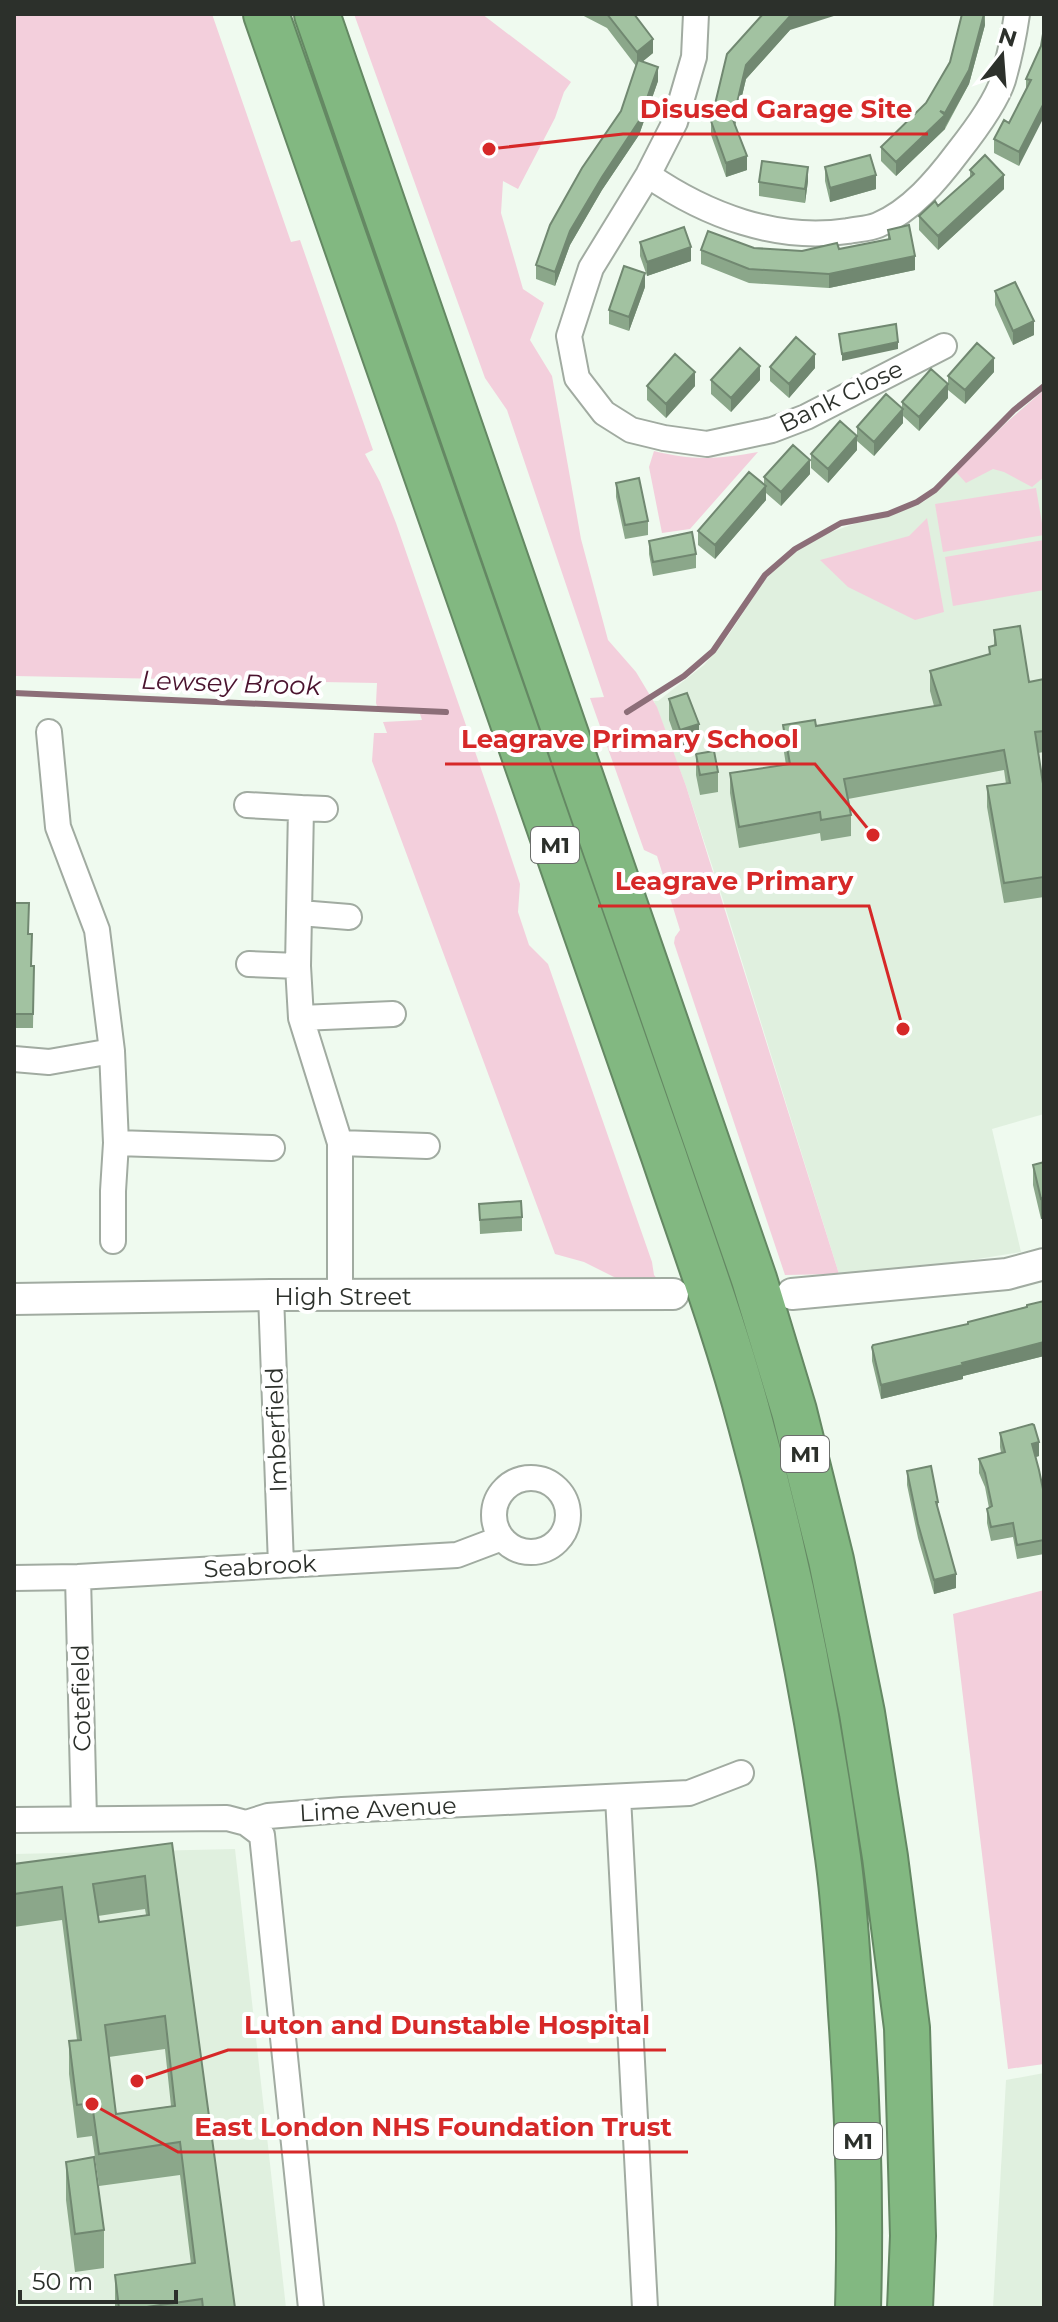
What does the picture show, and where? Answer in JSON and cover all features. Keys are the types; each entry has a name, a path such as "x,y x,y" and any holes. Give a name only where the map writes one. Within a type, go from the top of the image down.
{"highway":[{"name":"M1","path":"266,14 664,1156 751,1423 786,1564 816,1713 839,1859 858,2115 858,2308"},
{"name":"M1","path":"317,14 754,1279 794,1411 831,1560 862,1713 887,1872 907,2028 913,2236 910,2308"},
{"path":"833,2308 843,2048 849,1974"},
{"path":"907,2028 924,2109 931,2171 937,2308"}],"street":[{"name":"Bank Close","path":"696,14 694,57 675,122 648,175 591,268 569,336 577,378 604,413 631,430 707,444 772,430 806,417 944,346"},
{"path":"648,175 675,194 714,213 765,229 821,235 876,226 906,208 938,177 975,131 1002,82 1017,14"},
{"path":"49,732 58,827 97,930 112,1051 116,1143 113,1241"},
{"path":"247,805 313,808 300,913 298,966 301,1018 340,1143 340,1296"},
{"path":"300,913 349,917"},
{"path":"249,964 298,966"},
{"path":"301,1018 393,1014"},
{"path":"14,1059 49,1062 112,1051"},
{"path":"116,1143 272,1148"},
{"path":"340,1143 427,1146"},
{"path":"792,1294 1007,1274 1044,1264"},
{"name":"High Street","path":"14,1299 673,1294"},
{"name":"Imberfield","path":"271,1295 281,1565"},
{"name":"Seabrook","path":"14,1578 457,1555 502,1538"},
{"name":"Cotefield","path":"78,1577 84,1819"},
{"name":"Lime Avenue","path":"14,1820 227,1818 246,1823 268,1816 342,1810 689,1793 741,1773"},
{"path":"618,1797 645,2308"},
{"path":"246,1823 262,1835 311,2308"}],"shaded area":[{"path":"14,14 212,14 291,242 300,240 373,450 365,454 396,523 520,884 518,912 529,945 548,964 658,1280 626,1283 584,1262 555,1254 372,761 374,733 387,733 383,722 422,720 418,708 379,712 377,683 14,676"},
{"path":"354,14 482,14 571,82 518,189 503,181 501,213 523,289 544,303 530,340 552,376 581,539 608,640 636,672 657,707 686,786 839,1274 785,1275 674,943 680,930 657,856 644,850 590,698 604,697 507,410 485,378"},
{"path":"1044,390 1044,1114 992,1129 1021,1252 946,1264 839,1274 718,884 654,701 704,665 728,636 763,582 785,559 825,534 887,517 925,501"},
{"path":"1044,390 1044,477 1032,487 993,469 966,483 956,472"},
{"path":"654,451 706,458 758,452 690,529 662,533 649,467"},
{"path":"1036,488 1044,535 943,552 935,504"},
{"path":"927,518 944,612 915,620 848,587 820,560 909,536"},
{"path":"1044,540 1044,590 953,606 945,557"},
{"path":"1044,1590 1044,2064 1008,2069 953,1614"},
{"path":"235,1849 286,2308 14,2308 14,1854"},
{"path":"1044,2073 1044,2308 993,2308 1006,2080"}],"building":[{"path":"607,14 634,14 653,39 637,52"},
{"path":"763,14 796,14 790,16 746,65 733,120 747,156 726,163 711,121 727,54"},
{"path":"962,14 984,14 969,70 945,113 940,111 945,115 896,162 881,147 926,103 950,62"},
{"path":"1044,28 1044,103 1019,152 994,139 1004,120 1009,123 1031,80 1026,79 1041,46"},
{"path":"638,60 658,67 639,121 570,231 555,272 536,265 550,225 582,168 621,111"},
{"path":"870,155 876,175 830,188 825,167"},
{"path":"985,155 1004,175 938,236 919,216 935,201 938,206 974,174 970,170"},
{"path":"762,161 808,167 805,189 759,182"},
{"path":"909,225 915,256 829,274 749,269 701,250 708,231 754,248 802,251 837,243 839,249 890,239 888,230"},
{"path":"684,227 691,247 647,262 640,242"},
{"path":"624,266 645,273 629,317 609,310"},
{"path":"1015,282 1034,321 1013,331 995,291"},
{"path":"896,324 898,342 842,354 839,334"},
{"path":"796,337 815,354 789,384 770,367"},
{"path":"977,343 994,358 965,390 948,376"},
{"path":"740,348 760,366 731,398 711,380"},
{"path":"675,354 695,372 666,404 647,386"},
{"path":"931,369 948,384 919,417 902,402"},
{"path":"886,394 903,409 874,442 857,427"},
{"path":"840,421 857,436 828,469 811,454"},
{"path":"793,445 810,460 781,492 764,477"},
{"path":"749,472 766,486 715,545 698,531"},
{"path":"639,478 648,521 625,525 616,483"},
{"path":"692,532 696,554 653,562 649,541"},
{"path":"1020,626 1029,682 1044,679 1044,731 1035,732 1044,790 1044,877 1004,883 987,786 1010,783 1004,750 844,779 851,815 821,820 820,812 739,827 730,773 790,764 783,725 815,720 816,726 941,705 930,671 990,654 989,647 996,645 994,630"},
{"path":"687,693 699,724 680,730 669,699"},
{"path":"714,751 718,772 700,775 696,754"},
{"path":"14,903 29,903 28,934 32,934 31,966 34,966 33,1014 14,1014"},
{"path":"1044,1162 1044,1198 1041,1199 1033,1165"},
{"path":"521,1201 522,1217 480,1220 479,1204"},
{"path":"1044,1301 1044,1342 881,1385 873,1345 968,1324"},
{"path":"1032,1424 1039,1442 1032,1444 1044,1494 1044,1540 1017,1545 1013,1523 991,1527 987,1509 992,1506 979,1459 1005,1452 1000,1433"},
{"path":"931,1466 936,1502 956,1574 934,1580 907,1471"},
{"path":"172,1843 235,2308 203,2308 202,2299 119,2308 115,2275 195,2263 180,2142 99,2154 92,2103 77,2105 69,2041 81,2040 62,1887 14,1894 14,1864","holes":["145,1876 149,1915 99,1922 93,1884","165,2016 175,2106 116,2114 105,2025"]},
{"path":"94,2157 104,2230 75,2234 66,2162"}],"waterway":[{"name":"Lewsey Brook","path":"627,712 684,676 713,651 765,575 795,549 841,523 888,514 917,502 935,490 1014,410 1044,386"},
{"name":"Lewsey Brook","path":"14,693 446,712"}],"place":[{"name":"Disused Garage Site","path":"489,149"},
{"name":"Leagrave Primary School","path":"873,835"},
{"name":"Leagrave Primary","path":"903,1029"},
{"name":"Luton and Dunstable Hospital","path":"137,2081"},
{"name":"East London NHS Foundation Trust","path":"92,2104"}]}
